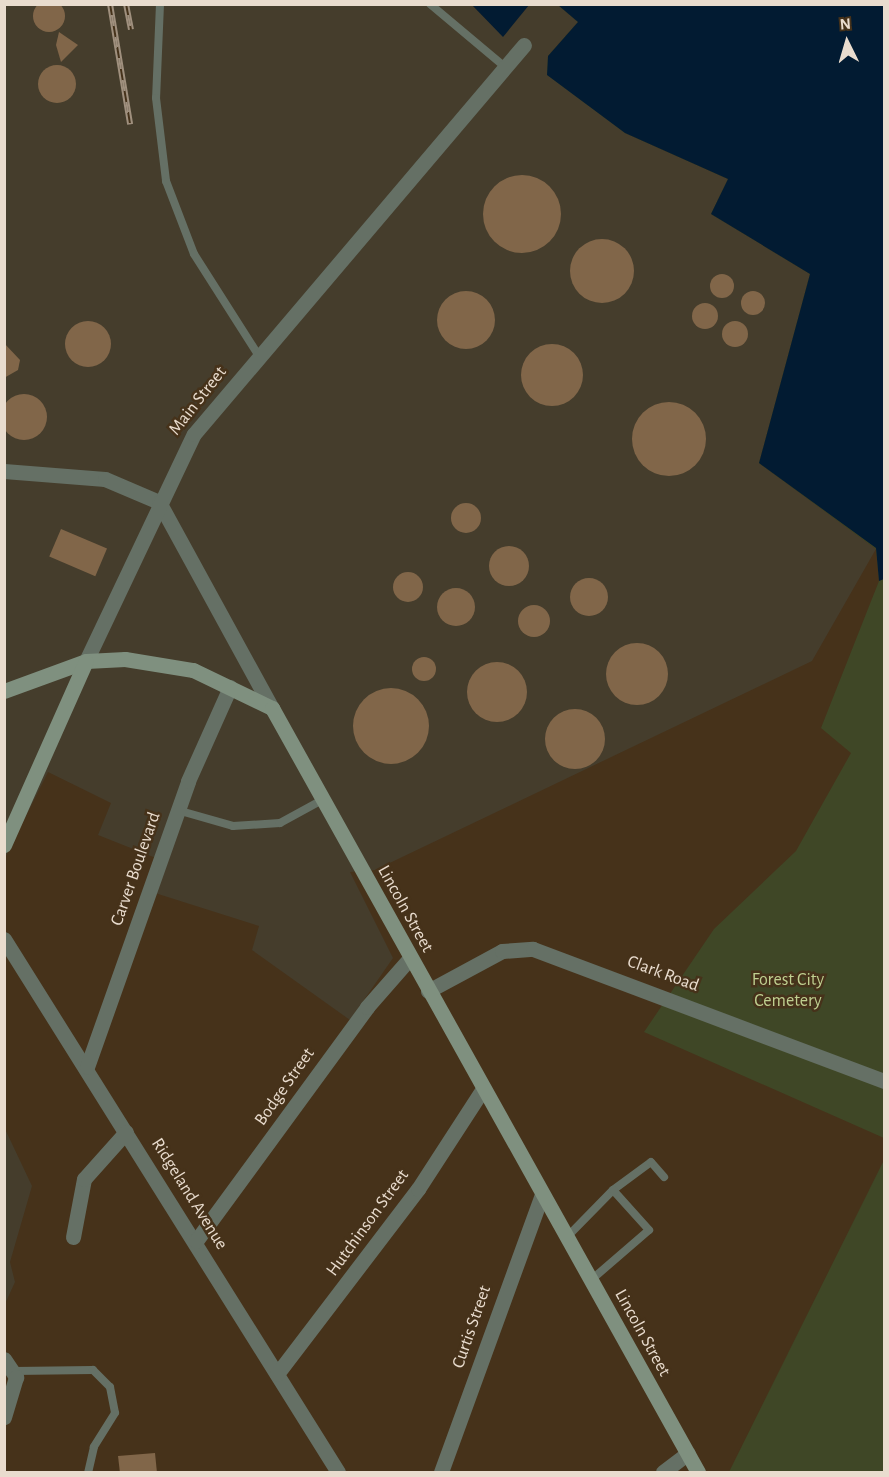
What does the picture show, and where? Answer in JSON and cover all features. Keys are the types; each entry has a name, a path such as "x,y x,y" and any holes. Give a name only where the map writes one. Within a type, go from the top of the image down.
{"main road":[{"path":"4,691 86,661 172,664 230,687 272,708"},
{"name":"Main Street","path":"4,844 86,661"},
{"name":"Lincoln Street","path":"272,708 698,1473"}],"street":[{"name":"Main Street","path":"86,661 159,502 194,434 524,45"},
{"path":"5,472 105,479 159,502"},
{"name":"Lincoln Street","path":"159,502 272,708"},
{"name":"Carver Boulevard","path":"87,1067 177,810 230,687"},
{"name":"Ridgeland Avenue","path":"4,939 196,1241 338,1473"},
{"name":"Clark Road","path":"428,991 502,951 533,949 885,1081"},
{"name":"Bodge Street","path":"196,1241 367,1007 410,958"},
{"name":"Hutchinson Street","path":"277,1374 418,1189 483,1089"},
{"path":"73,1237 84,1179 126,1132"},
{"name":"Curtis Street","path":"441,1473 542,1194"},
{"path":"4,1418 16,1388 9,1365"},
{"path":"663,1473 688,1453"}],"lane":[{"path":"160,4 156,98 166,181 194,254 259,356"},
{"path":"430,4 505,67"},
{"path":"177,810 198,820 244,826 280,823 322,800"},
{"path":"566,1238 613,1190 651,1162 664,1178"},
{"path":"590,1281 649,1230 613,1190"},
{"path":"9,1365 93,1370 110,1387 115,1413 94,1447 88,1473"}],"shaded area":[{"path":"5,5 472,5 503,36 529,5 558,5 578,22 548,56 625,133 728,179 711,214 810,274 759,463 876,549 812,661 375,870 350,872 393,958 350,1020 252,950 259,926 155,893 166,862 98,835 111,803 48,772 5,858"},
{"path":"5,1129 32,1186 10,1262 15,1282 5,1304"}],"green space":[{"name":"Forest City Cemetery","path":"558,5 884,150 884,1138 644,1032 714,929 796,851 851,753 821,728 879,581 876,549 759,463 810,274 711,214 728,179 625,133 547,75 548,56 578,22"},
{"path":"884,1160 884,1472 729,1472"}],"water":[{"path":"472,5 529,5 503,37"},
{"path":"558,5 884,5 884,579 879,581 876,548 759,463 810,274 711,214 728,179 625,133 547,75 548,56 578,22"}],"building":[{"path":"49,0 60,5 65,16 60,27 49,32 38,27 33,16 38,5"},
{"path":"59,32 78,45 61,62 56,45"},
{"path":"57,65 70,71 76,84 70,97 57,103 44,97 38,84 44,71"},
{"path":"522,175 537,178 550,186 558,199 561,214 558,229 550,242 537,250 522,253 507,250 494,242 486,229 483,214 486,199 494,186 507,178"},
{"path":"602,239 620,245 628,253 634,271 628,289 620,297 602,303 584,297 576,289 570,271 576,253 584,245"},
{"path":"722,274 731,277 734,286 731,295 722,298 713,295 710,286 713,277"},
{"path":"466,291 477,293 490,304 495,320 493,331 482,344 466,349 455,347 442,336 437,320 439,309 450,296"},
{"path":"753,291 762,294 765,303 762,312 753,315 744,312 741,303 744,294"},
{"path":"705,303 714,307 718,316 714,325 705,329 696,325 692,316 696,307"},
{"path":"93,321 105,327 110,335 110,353 105,361 97,366 83,367 71,361 66,353 65,339 71,327 79,322"},
{"path":"735,321 744,325 748,334 744,343 735,347 726,343 722,334 726,325"},
{"path":"4,343 20,360 18,370 4,378"},
{"path":"546,344 558,344 574,353 581,363 583,375 581,387 574,397 558,406 546,406 535,401 526,392 521,381 521,369 526,358 535,349"},
{"path":"24,394 40,401 47,417 40,433 24,440 8,433 1,417 8,401"},
{"path":"662,402 676,402 690,408 700,418 706,432 704,453 690,470 676,476 662,476 648,470 638,460 632,446 632,432 638,418 648,408"},
{"path":"466,503 472,504 480,512 480,524 472,532 466,533 460,532 452,524 451,518 452,512 460,504"},
{"path":"61,529 107,549 95,576 49,557"},
{"path":"509,546 523,552 529,566 523,580 509,586 495,580 489,566 495,552"},
{"path":"408,572 414,573 422,581 422,593 414,601 408,602 402,601 394,593 393,587 394,581 402,573"},
{"path":"589,578 603,583 608,597 603,611 589,616 575,611 570,597 575,583"},
{"path":"456,588 470,593 475,607 470,621 456,626 442,621 437,607 442,593"},
{"path":"534,605 545,610 550,621 545,632 534,637 523,632 518,621 523,610"},
{"path":"637,643 654,648 659,652 663,657 668,674 663,691 659,696 654,700 637,705 620,700 615,696 611,691 606,674 611,657 615,652 620,648"},
{"path":"424,657 433,660 436,669 433,678 424,681 415,678 412,669 415,660"},
{"path":"497,662 518,671 527,692 518,713 497,722 476,713 467,692 476,671"},
{"path":"391,688 406,691 418,699 426,711 429,726 426,741 418,753 406,761 391,764 376,761 364,753 356,741 353,726 356,711 364,699 376,691"},
{"path":"569,709 581,709 592,714 600,722 605,739 603,751 592,764 581,769 569,769 558,764 550,756 545,745 545,733 550,722 558,714"},
{"path":"155,1453 157,1473 120,1473 118,1456"}],"railway":[{"path":"110,4 130,124"},
{"path":"126,4 131,30"}]}
